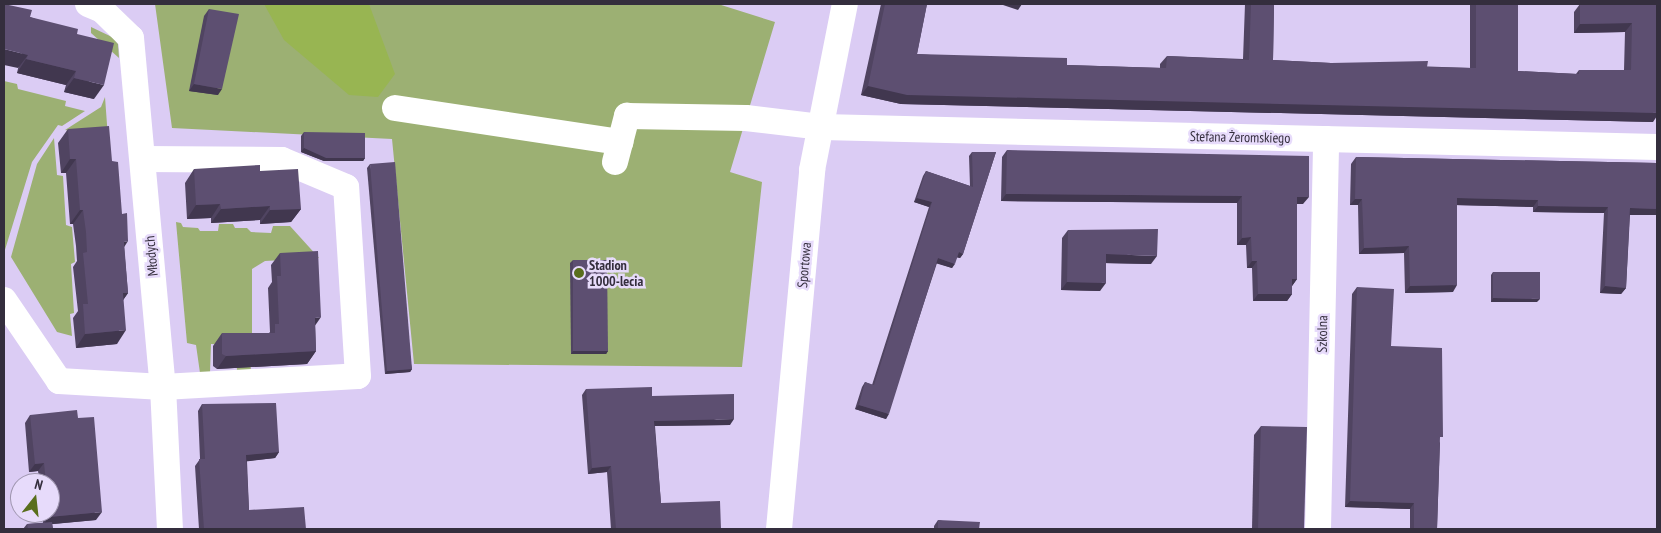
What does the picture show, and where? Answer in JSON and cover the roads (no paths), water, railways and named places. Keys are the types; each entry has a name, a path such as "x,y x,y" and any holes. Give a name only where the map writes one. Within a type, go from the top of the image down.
{"street":[{"name":"Młodych","path":"88,4 102,10 131,38 163,387 170,529"},
{"name":"Sportowa","path":"779,529 812,170 822,126 829,75 845,4"},
{"name":"Stefana Żeromskiego","path":"394,108 618,152 627,116 746,118 822,126 1657,147"},
{"name":"Szkolna","path":"1318,529 1326,139"},
{"path":"4,300 59,381 163,387 358,376 346,187 282,160 143,159"}],"place":[{"name":"Stadion 1000-lecia","path":"579,273"}]}
